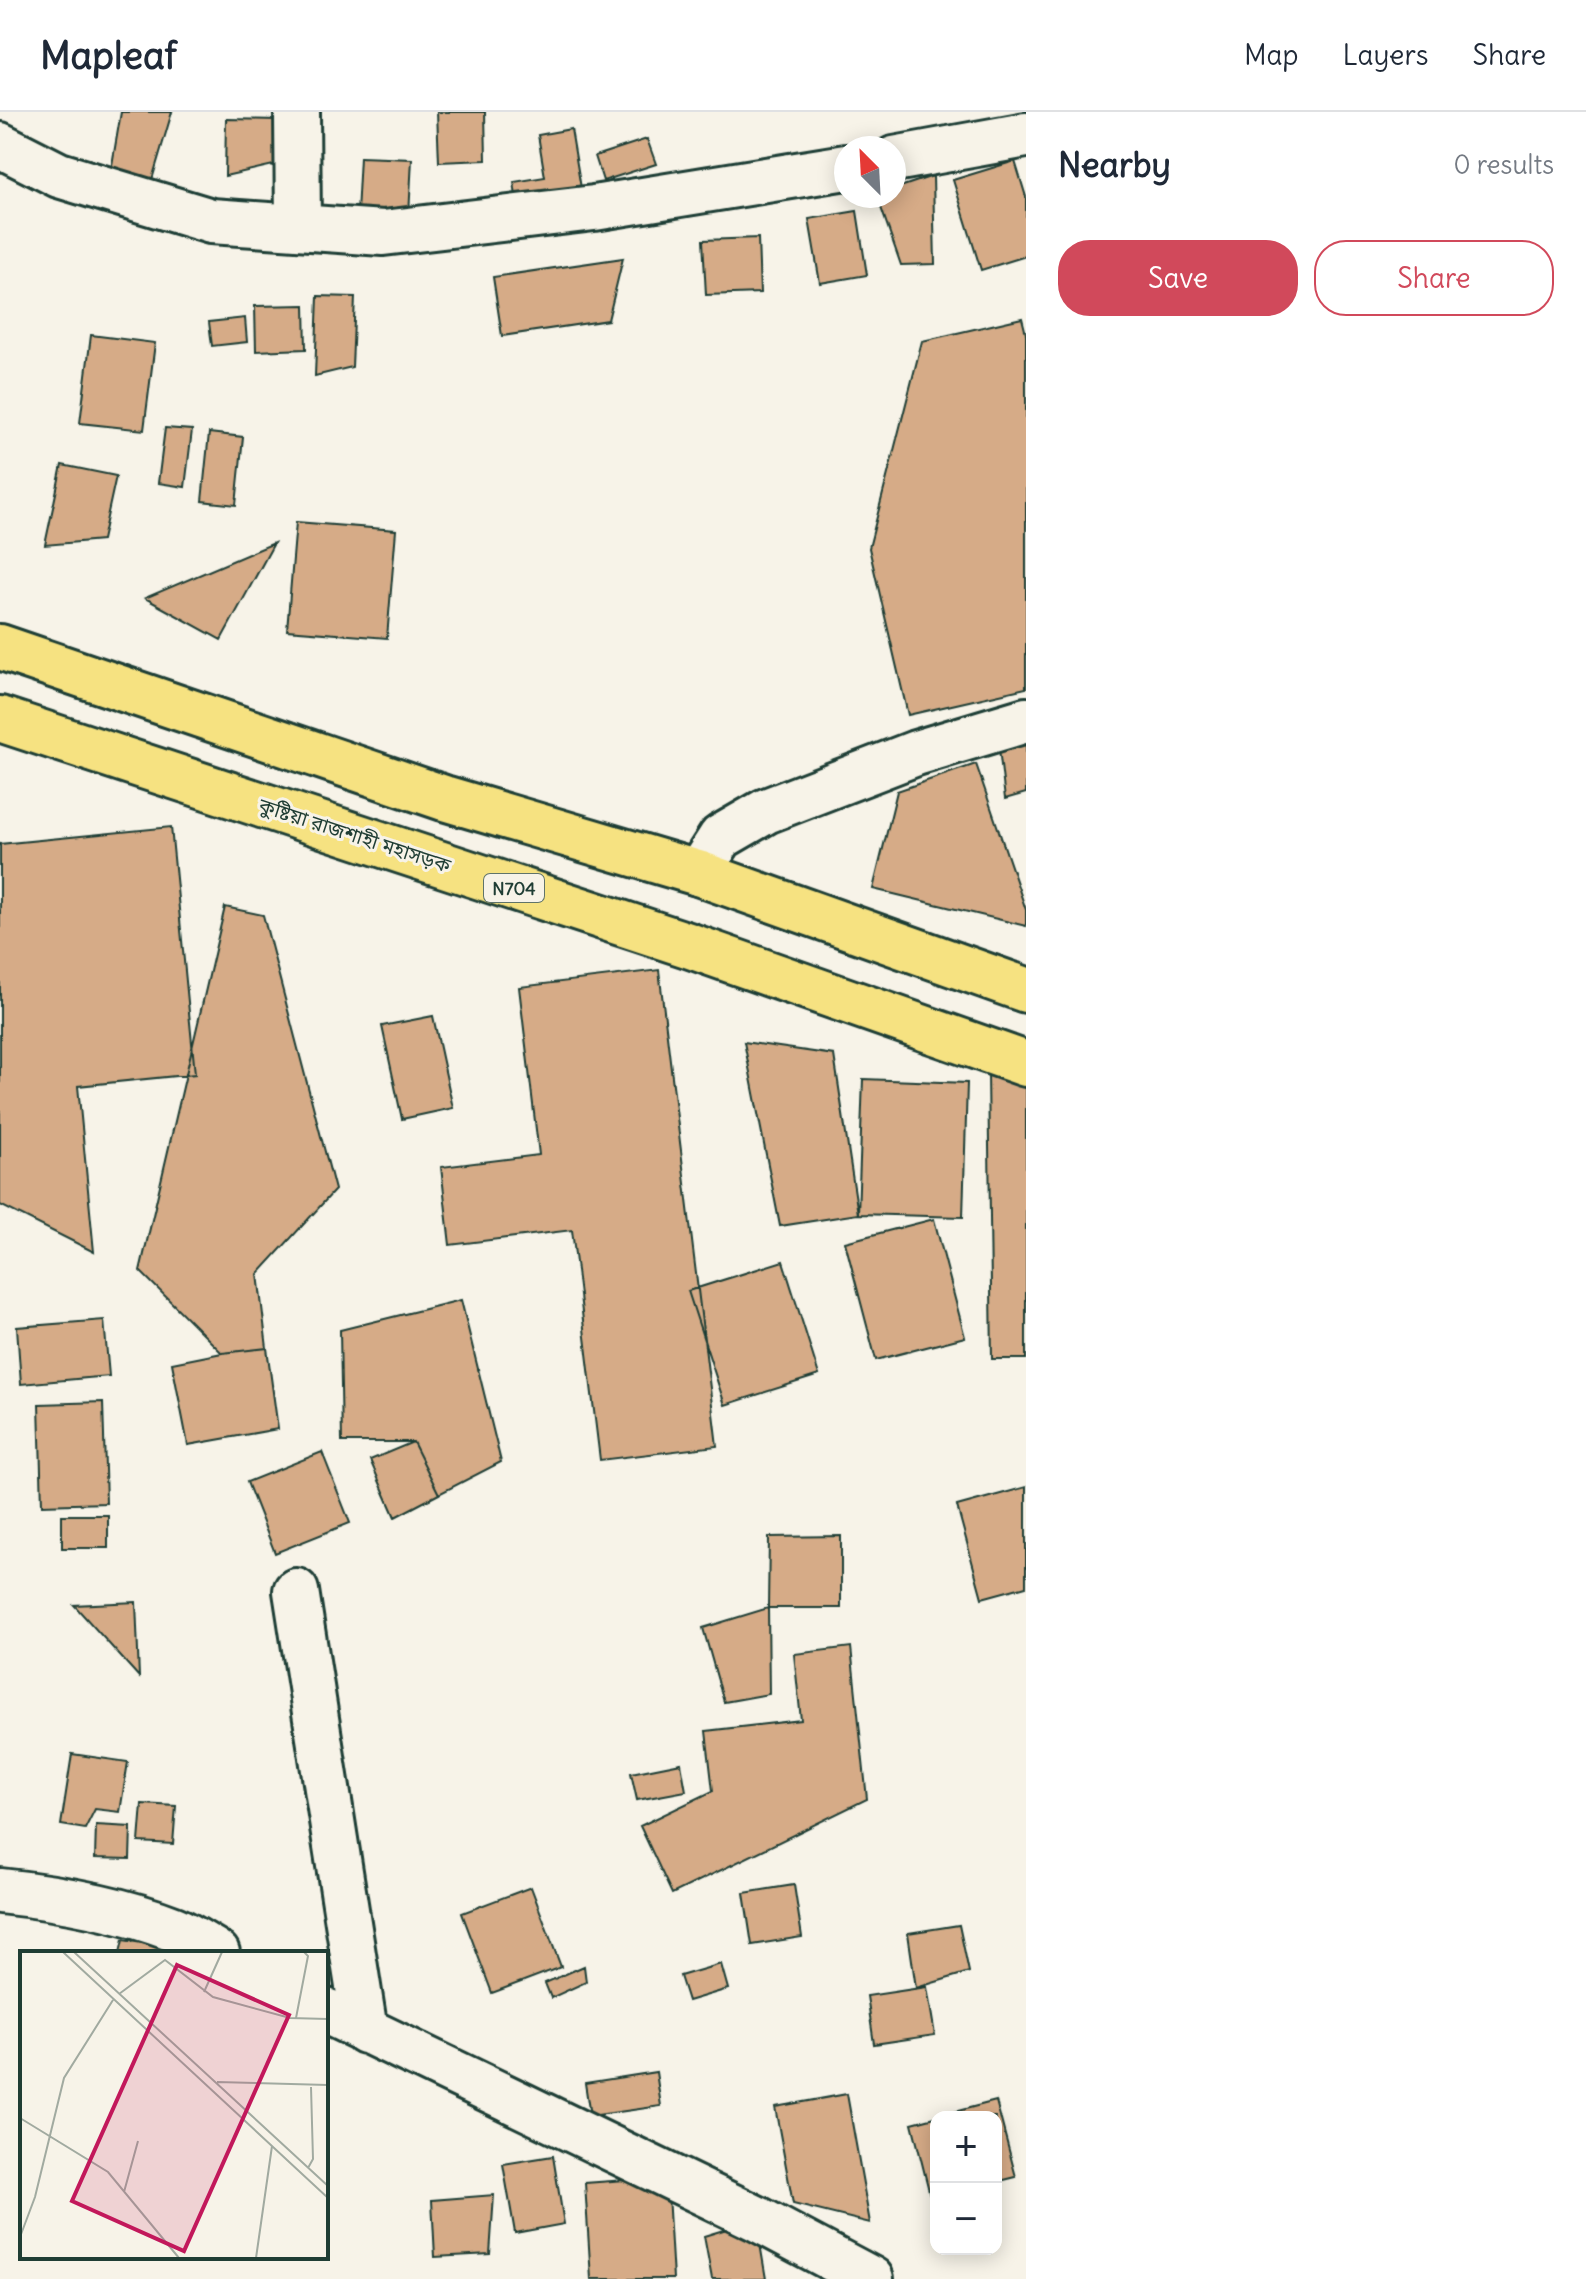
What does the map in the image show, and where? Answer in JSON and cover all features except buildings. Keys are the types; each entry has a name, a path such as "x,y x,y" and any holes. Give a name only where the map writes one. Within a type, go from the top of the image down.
{"highway":[{"path":"0,647 444,798 698,873 1026,990"},
{"name":"কুষ্টিয়া রাজশাহী মহাসড়ক","path":"0,719 688,945 1026,1064"}],"street":[{"path":"297,112 298,227"},
{"path":"906,157 1026,135"},
{"path":"0,145 59,175 211,221 383,233 594,208 834,169"},
{"path":"698,873 721,837 766,811 916,753 1026,720"},
{"path":"296,1591 365,2031"},
{"path":"0,1891 66,1899 121,1914 174,1930 213,1951"},
{"path":"328,2012 758,2219 871,2279"}]}
